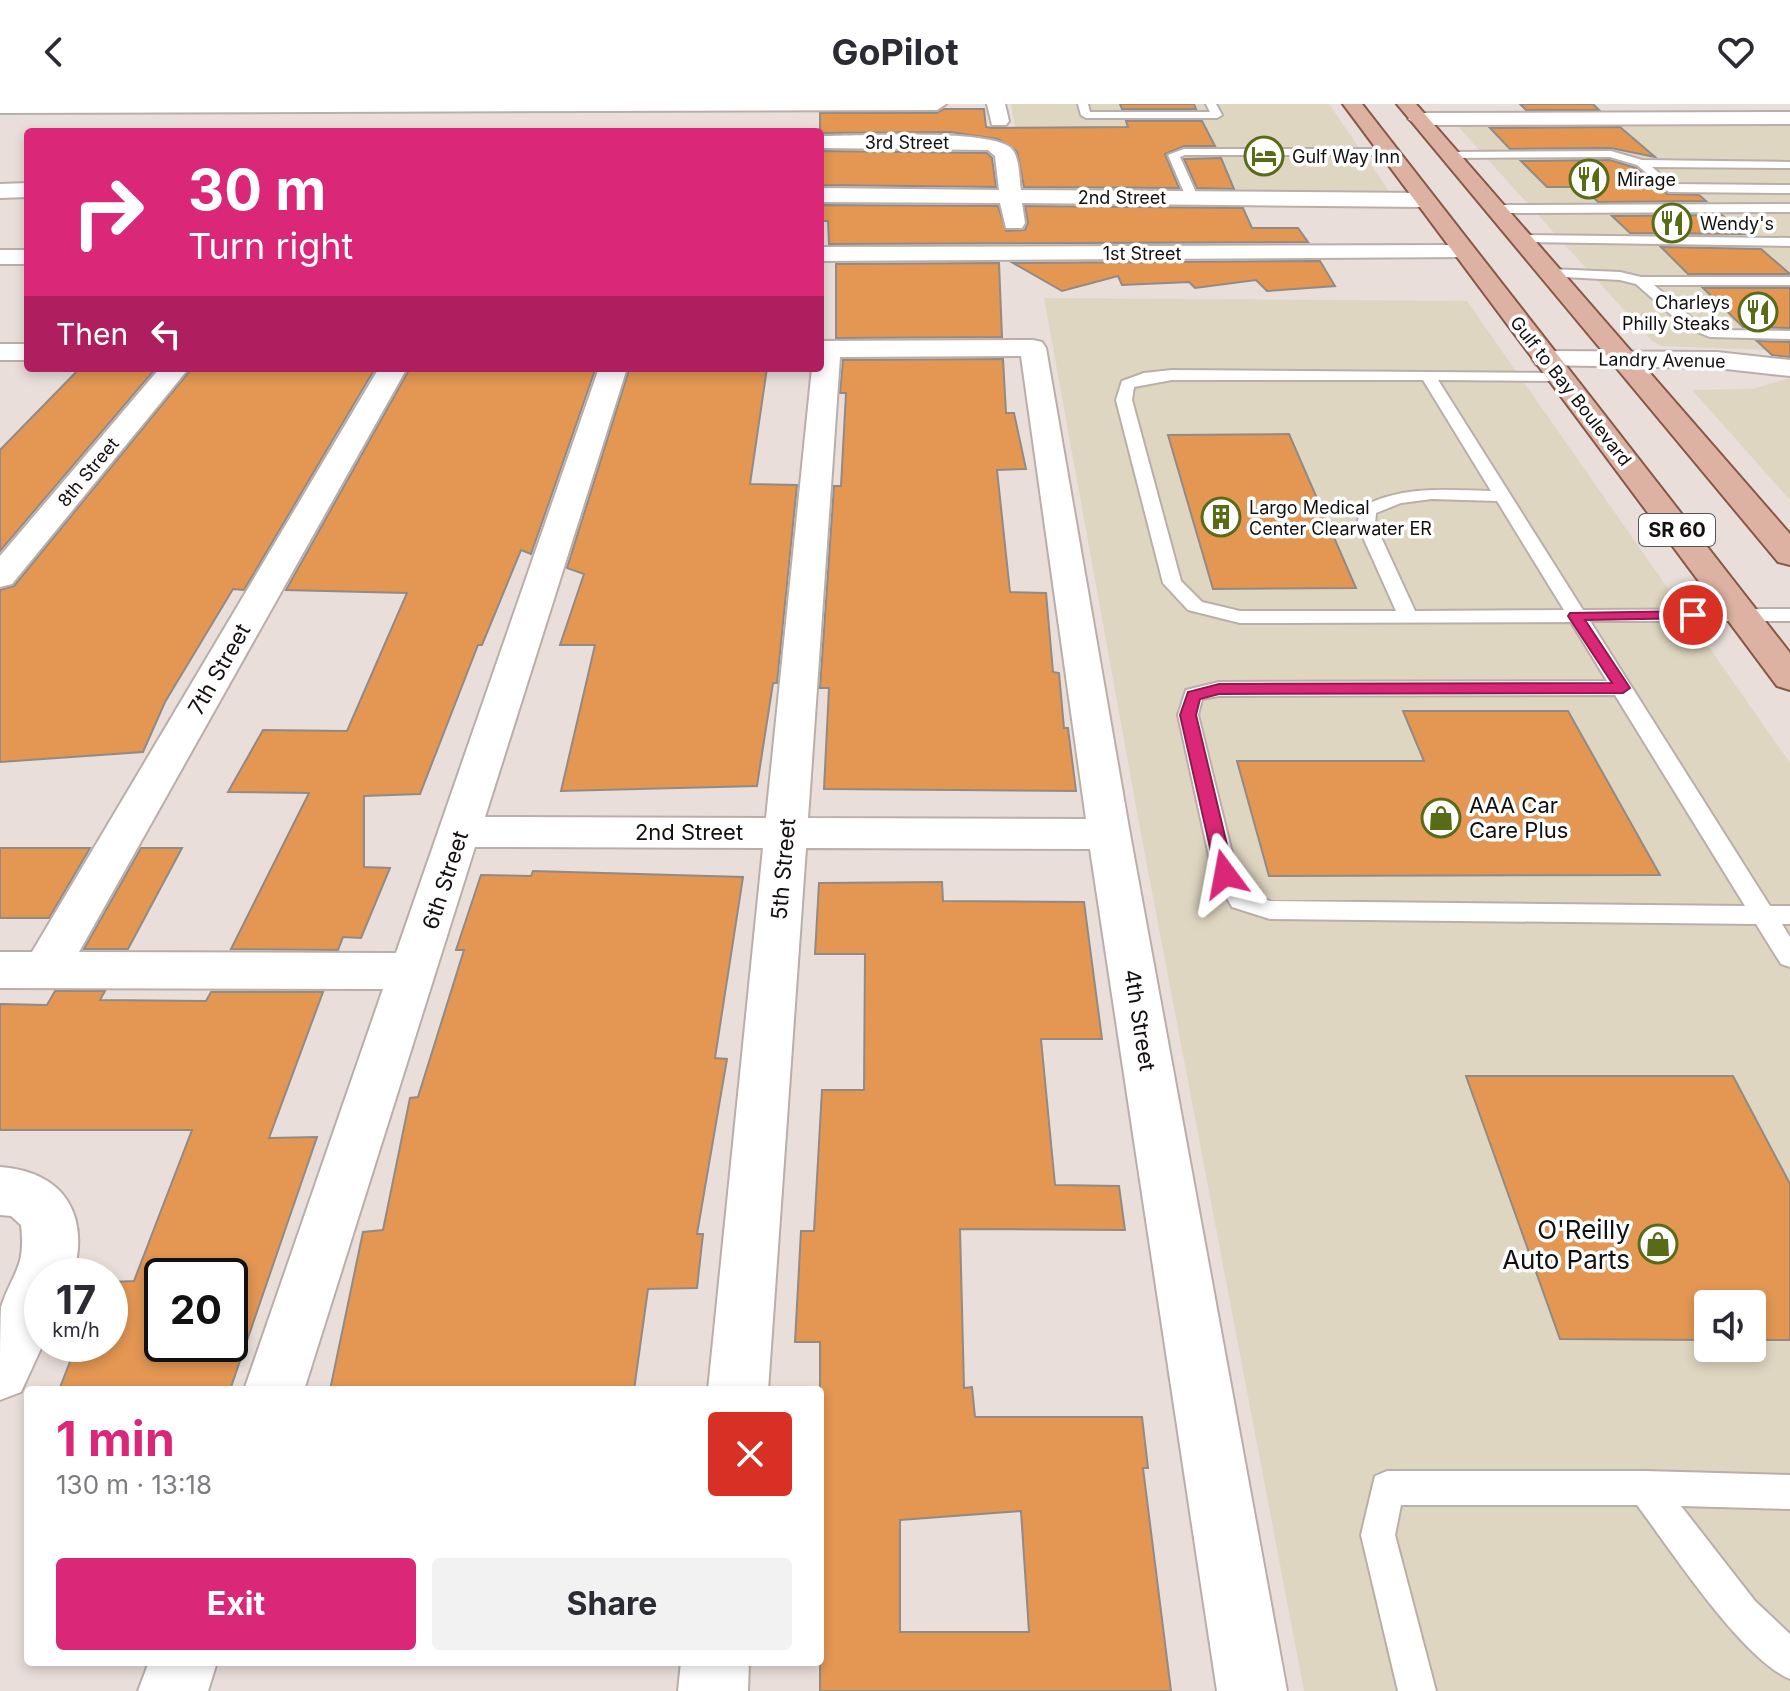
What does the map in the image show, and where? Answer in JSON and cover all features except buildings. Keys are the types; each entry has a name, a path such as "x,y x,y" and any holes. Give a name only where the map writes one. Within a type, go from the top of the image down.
{"main road":[{"name":"Gulf to Bay Boulevard","path":"1352,104 1790,678"},
{"name":"SR 60","path":"1405,113 1429,153 1475,185 1497,209 1790,555"}],"street":[{"path":"0,107 937,104"},
{"path":"1471,104 1500,113 1536,118"},
{"path":"1405,113 1536,118 1790,118"},
{"name":"3rd Street","path":"824,142 967,142 994,145 1005,154 1010,197"},
{"path":"0,191 24,190"},
{"name":"2nd Street","path":"824,195 1424,200"},
{"path":"1010,197 1019,253"},
{"name":"1st Street","path":"824,254 1463,252"},
{"path":"0,257 24,257"},
{"name":"4th Street","path":"824,349 1033,348 1109,834 1252,1691"},
{"path":"0,352 24,352"},
{"name":"Landry Avenue","path":"1557,373 1624,359 1717,360 1784,368"},
{"name":"Landry Avenue","path":"1557,373 1643,382 1742,380 1784,368"},
{"name":"8th Street","path":"0,577 172,372"},
{"name":"7th Street","path":"45,970 391,372"},
{"name":"6th Street","path":"275,1386 612,372"},
{"name":"5th Street","path":"738,1386 822,372"},
{"name":"2nd Street","path":"461,832 1109,834"},
{"path":"0,970 415,971"},
{"path":"24,1202 52,1252 50,1258"},
{"path":"0,1371 24,1322"},
{"path":"173,1691 182,1666"},
{"path":"713,1691 715,1666"}],"lane":[{"path":"1083,104 1086,115 1217,115 1211,104"},
{"path":"1192,197 1174,155 1184,152 1388,152"},
{"path":"1429,153 1611,154 1641,163 1790,165"},
{"path":"1641,163 1669,188 1790,189"},
{"path":"1497,209 1790,208"},
{"path":"1521,239 1790,242"},
{"path":"1550,273 1620,276 1641,281 1790,281"},
{"path":"1641,281 1690,324 1715,334 1790,335"},
{"path":"1557,373 1172,375 1144,378 1127,384 1124,400 1172,583 1195,606 1240,617 1790,615"},
{"path":"1428,376 1790,957"},
{"path":"1408,616 1366,524 1368,511 1382,501 1405,496 1501,496"},
{"path":"1623,688 1219,689 1193,695 1188,715 1225,874 1241,901 1270,910 1790,915"},
{"path":"1417,1691 1378,1535 1387,1488 1645,1488 1790,1492"},
{"path":"1645,1488 1742,1614 1790,1660"}],"shaded area":[{"path":"1011,104 1329,104 1391,194 1026,192"},
{"path":"1454,122 1790,123 1790,351 1662,346 1652,341"},
{"path":"1044,298 1467,301 1790,763 1790,1691 1304,1691 1141,834"},
{"path":"1790,378 1790,500 1692,390 1752,389"}],"place":[{"name":"Gulf Way Inn","path":"1264,156"},
{"name":"Mirage","path":"1589,179"},
{"name":"Wendy's","path":"1672,223"},
{"name":"Charleys Philly Steaks","path":"1758,312"},
{"name":"Largo Medical Center Clearwater ER","path":"1221,517"},
{"name":"AAA Car Care Plus","path":"1441,818"},
{"name":"O'Reilly Auto Parts","path":"1658,1244"}],"route":[{"path":"1225,874 1188,715 1193,695 1219,689 1623,688 1575,616 1693,615"}]}
